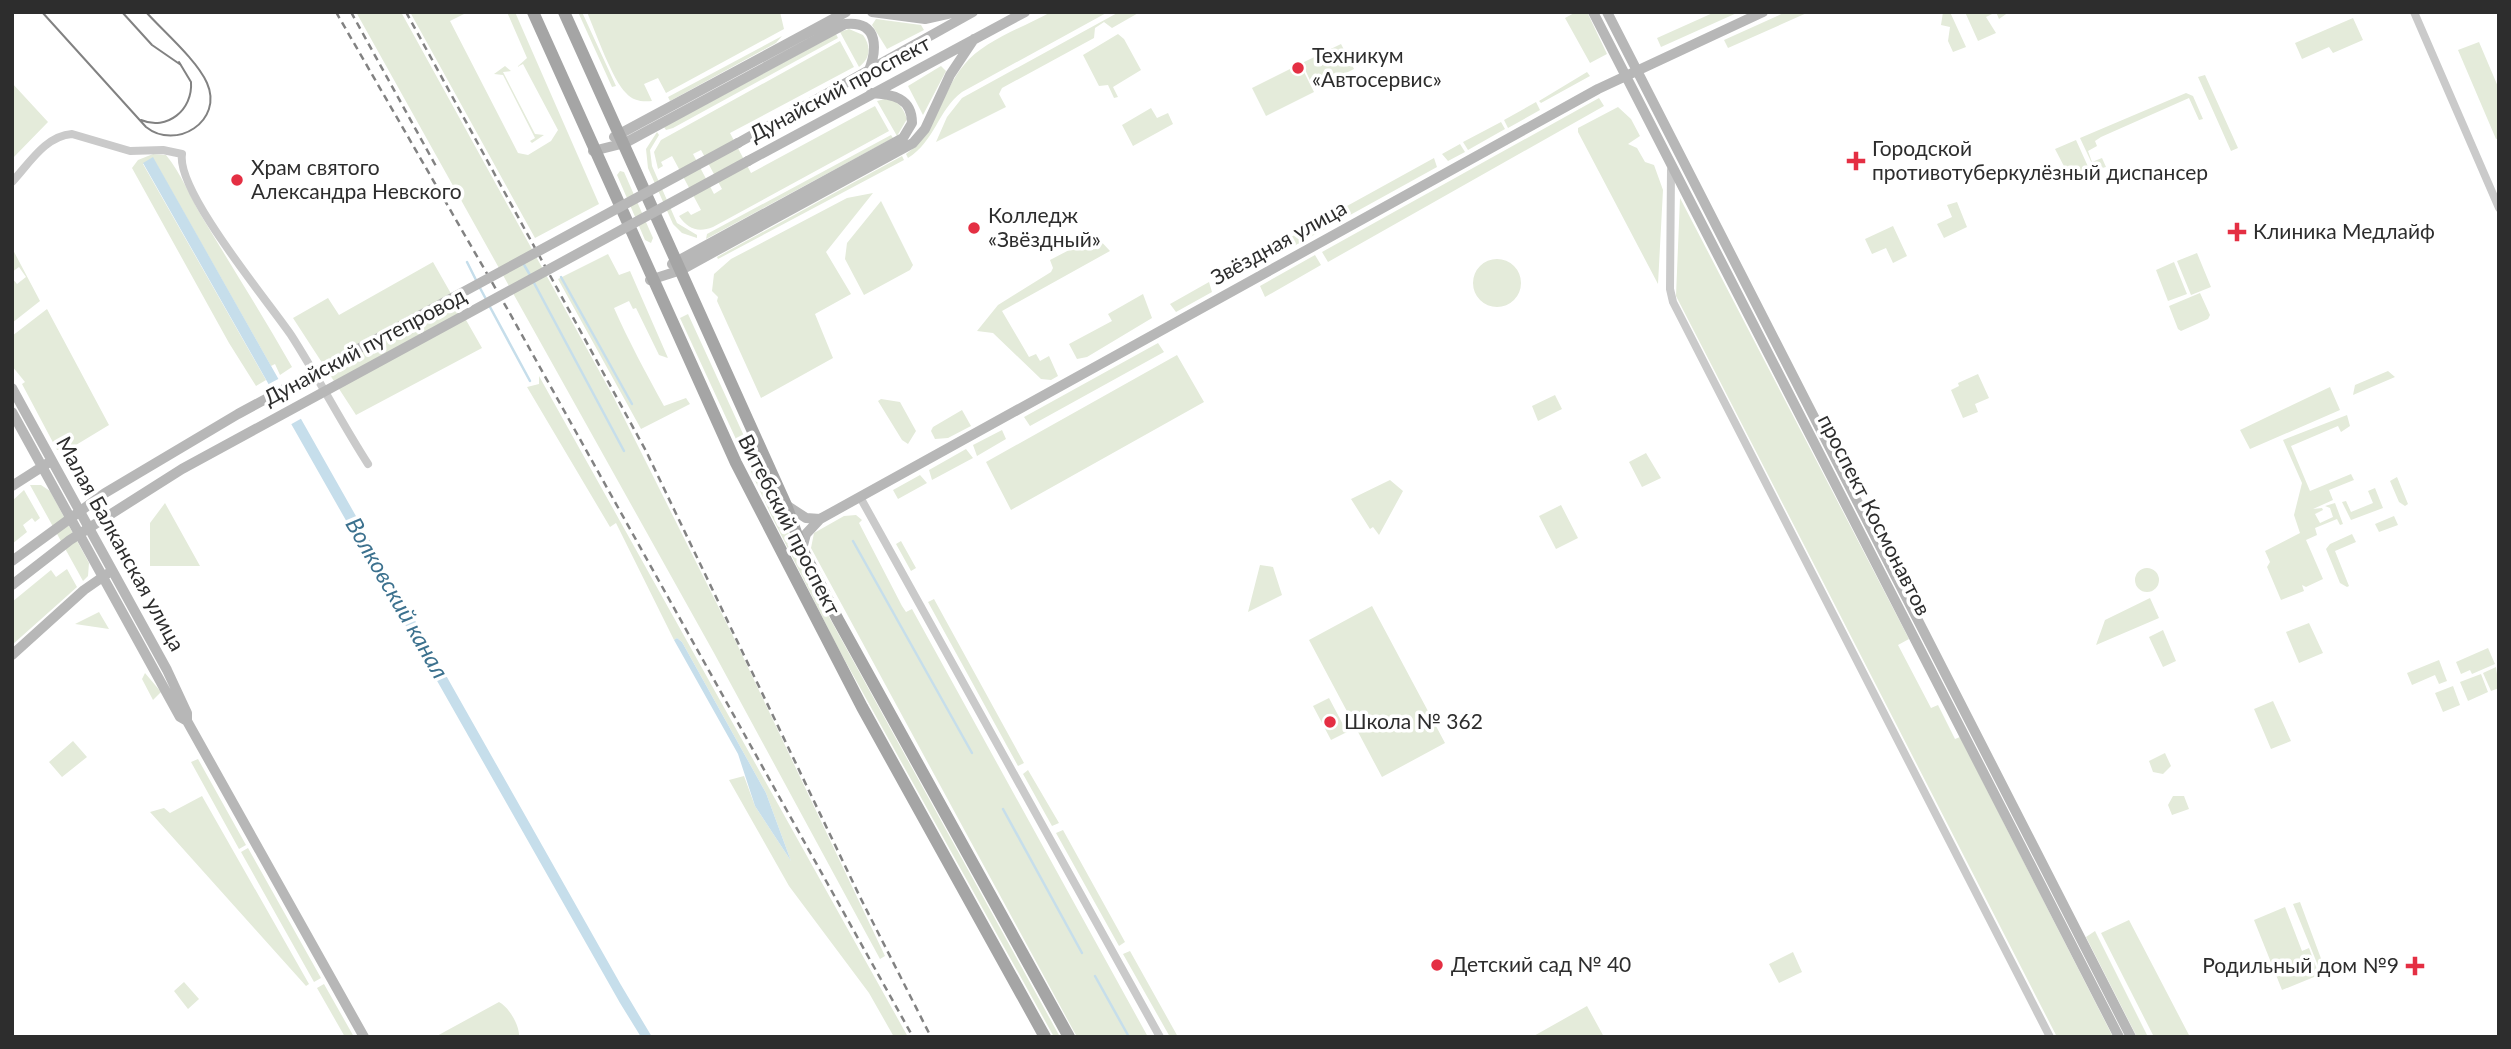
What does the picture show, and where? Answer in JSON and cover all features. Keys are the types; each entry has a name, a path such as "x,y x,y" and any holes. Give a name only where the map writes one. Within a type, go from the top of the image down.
{"main road":[{"name":"Витебский проспект","path":"533,12 650,279 730,452 816,621 1045,1037"},
{"name":"Витебский проспект","path":"564,12 786,505 802,548 880,698 1069,1037"}],"street":[{"path":"622,138 846,12"},
{"path":"872,12 926,19 956,12"},
{"name":"Дунайский проспект","path":"738,143 868,73 973,12"},
{"name":"Дунайский проспект","path":"748,161 1025,12"},
{"name":"проспект Космонавтов","path":"1593,12 1671,170 1689,197 2119,1037"},
{"name":"проспект Космонавтов","path":"1607,12 2131,1037"},
{"name":"Звёздная улица","path":"820,519 1624,74 1763,12"},
{"path":"2414,12 2499,208"},
{"path":"593,151 845,24 863,27 874,40 875,55 868,73"},
{"path":"650,279 913,143 925,129 950,75 974,39"},
{"path":"679,266 903,138 912,123 908,105 895,96 871,93"},
{"path":"12,183 46,144 62,134 72,134 131,151 163,150 182,154 181,167 189,186 290,335 368,464"},
{"name":"Дунайский путепровод","path":"12,561 105,493 238,414 738,143"},
{"name":"Дунайский путепровод","path":"12,585 82,533 193,463 748,161"},
{"path":"1671,170 1670,289 1673,302 2050,1037"},
{"name":"Малая Балканская улица","path":"12,388 46,463"},
{"name":"Малая Балканская улица","path":"12,412 46,463 108,574 167,670 187,713 187,721 364,1037"},
{"path":"12,486 46,463"},
{"path":"860,497 1160,1037"},
{"path":"786,505 806,518 820,519"},
{"path":"802,548 806,534 820,519"},
{"path":"12,655 84,590 108,574"}],"green space":[{"path":"356,12 401,12 613,396 736,642 885,956 880,959 714,653"},
{"path":"410,12 468,12 450,21 518,153 528,155 551,141 558,130 523,64 517,67 527,58 507,12 515,12 599,204 535,238"},
{"path":"578,12 582,12 616,86 612,87"},
{"path":"587,12 780,12 784,29 666,93 658,78 644,84 652,101 641,101 632,98 621,87"},
{"path":"1051,12 1108,12 962,92 947,108 924,143 908,158 906,154 925,135 956,76 972,56"},
{"path":"1119,12 1140,12 1112,28 1104,22 1095,28 1094,38 1002,88 999,94 1006,107 936,142 947,117 962,98"},
{"path":"1576,12 1587,12 1607,54 1590,63 1565,18"},
{"path":"1715,12 1739,12 1661,47 1657,38"},
{"path":"1786,12 1809,12 1728,48 1724,40"},
{"path":"1943,12 1950,12 1966,47 1953,52 1948,41 1950,27 1941,25"},
{"path":"1965,12 1996,12 1986,17 1996,33 1978,41"},
{"path":"1996,12 2009,12 1999,19"},
{"path":"2353,18 2363,40 2333,53 2329,47 2302,59 2295,43"},
{"path":"876,19 921,25 924,30 887,49 872,25"},
{"path":"849,29 863,35 867,43 868,56 859,67 840,32"},
{"path":"836,34 838,38 673,128 666,130 664,127"},
{"path":"1118,34 1124,39 1141,70 1113,87 1118,97 1114,98 1108,85 1099,86 1083,55"},
{"path":"782,36 776,43 670,101 668,97"},
{"path":"840,41 854,67 730,133 751,173 875,106 889,131 703,230 690,227 679,216 688,211 691,215 701,210 672,156 661,162 663,166 658,169 654,152 661,140","holes":["701,150 722,189 714,194 693,154"]},
{"path":"2479,42 2499,89 2499,138 2496,139 2458,50"},
{"path":"1341,44 1354,69 1314,89 1302,63"},
{"path":"1300,64 1314,92 1266,116 1252,88"},
{"path":"505,66 511,71 503,72 535,134 544,135 532,143 530,141 535,138 503,75 494,74"},
{"path":"941,66 946,71 923,115 908,86"},
{"path":"1587,72 1590,76 1541,103 1539,101"},
{"path":"2205,75 2238,148 2231,151 2198,77"},
{"path":"12,83 48,122 12,159"},
{"path":"2186,93 2193,96 2203,119 2199,120 2189,98 2101,137 2095,141 2097,146 2088,151 2092,162 2102,158 2106,167 2095,170 2080,138"},
{"path":"1599,98 1604,106 1328,262 1322,252"},
{"path":"885,99 899,105 907,119 897,136 877,101"},
{"path":"1536,102 1540,110 1508,128 1504,120"},
{"path":"1618,107 1631,119 1640,136 1628,144 1637,148 1645,162 1654,165 1663,190 1658,284 1578,132 1578,128"},
{"path":"1151,108 1157,118 1168,113 1173,124 1133,146 1122,125"},
{"path":"1501,122 1505,129 1468,150 1463,142"},
{"path":"657,132 659,135 650,150 652,166 677,223 697,235 697,238 682,233 673,224 648,168 646,149"},
{"path":"891,135 893,138 706,239 707,234"},
{"path":"2076,140 2090,171 2067,172 2055,149"},
{"path":"1460,144 1465,152 1448,161 1442,154"},
{"path":"153,154 166,155 176,169 292,367 280,375 275,364 271,366 153,158 143,164 266,380 256,386 229,343 132,168 138,160"},
{"path":"902,156 904,160 718,259 717,257"},
{"path":"1434,158 1437,167 1294,246 1289,238"},
{"path":"620,171 624,172 653,238 651,243 645,240 617,175"},
{"path":"873,193 826,252 851,294 815,314 833,358 761,398 717,301 718,297 712,291 714,274 731,259 847,198"},
{"path":"1680,198 1909,639 1898,645 1931,708 1938,705 1955,739 1960,737 2113,1037 2057,1037 1676,296"},
{"path":"881,201 913,265 910,270 864,295 845,259 847,243"},
{"path":"1957,202 1967,227 1944,238 1937,224 1952,217 1947,205"},
{"path":"1893,226 1907,256 1893,263 1886,248 1872,254 1865,239"},
{"path":"1096,236 1110,251 1002,311 1029,357 1036,354 1040,361 1049,356 1058,376 1051,380 1041,379 993,333 977,331 998,305 1051,272 1053,268 1050,260"},
{"path":"12,248 40,301 12,323 12,278 17,284 26,277 19,267 12,272"},
{"path":"2197,253 2211,287 2191,295 2177,261"},
{"path":"608,254 619,275 630,271 668,358 659,355 636,308 633,309 629,301 614,308 664,406 686,398 690,404 641,429 558,279"},
{"path":"1315,255 1321,265 1265,297 1260,286"},
{"path":"1497,259 1514,266 1521,283 1514,300 1497,307 1480,300 1473,283 1480,266"},
{"path":"433,262 482,348 356,415 293,318 328,298 339,315"},
{"path":"2174,262 2187,294 2168,301 2156,270"},
{"path":"1209,282 1212,292 1176,312 1170,304"},
{"path":"2200,293 2210,315 2208,319 2181,331 2169,306"},
{"path":"1143,294 1152,318 1087,357 1077,359 1069,344 1112,321 1108,314"},
{"path":"47,309 109,425 71,448 57,450 22,384 25,382 12,366 12,336"},
{"path":"688,314 817,595 1060,1037 1054,1037 838,648 772,517 680,318"},
{"path":"1158,343 1164,352 1030,426 1024,417"},
{"path":"1177,355 1204,402 1011,510 986,462"},
{"path":"2388,371 2395,377 2353,395 2355,385"},
{"path":"1978,374 1989,398 1975,404 1978,412 1963,418 1951,390 1959,386 1958,383"},
{"path":"539,376 908,1037 894,1037 869,993 789,886 729,780 744,776 755,806 791,861 766,793 682,642 677,638 674,640 616,523 610,527 527,387 539,384"},
{"path":"2330,387 2340,410 2250,449 2240,430"},
{"path":"1555,395 1562,409 1538,421 1532,406"},
{"path":"881,399 900,402 916,431 908,444 902,440 878,401"},
{"path":"962,410 971,426 948,438 935,439 931,431 933,427"},
{"path":"2347,415 2350,426 2341,432 2338,426 2291,446 2310,491 2351,474 2354,480 2329,490 2333,500 2313,509 2323,510 2315,514 2320,523 2333,517 2330,508 2325,506 2335,503 2343,524 2340,525 2337,519 2315,528 2317,535 2306,540 2323,579 2306,587 2302,585 2304,591 2281,600 2267,567 2270,562 2265,551 2300,533 2294,515 2302,483 2283,440"},
{"path":"1002,430 1006,439 977,456 973,445"},
{"path":"966,449 973,458 932,480 929,470"},
{"path":"1646,453 1661,478 1642,487 1629,462"},
{"path":"71,459 83,470 88,485 82,488 63,461"},
{"path":"920,475 927,483 898,499 893,490"},
{"path":"2397,477 2408,504 2405,506 2399,502 2390,481"},
{"path":"1390,480 1403,491 1379,535 1373,527 1370,529 1351,499"},
{"path":"30,485 41,485 50,491 89,563 88,576 83,581"},
{"path":"2375,488 2383,508 2351,520 2342,502 2346,501 2351,512 2373,503 2368,491"},
{"path":"24,490 40,518 35,522 32,518 23,525 27,532 12,544 12,501"},
{"path":"165,503 200,566 150,566 150,523"},
{"path":"1561,505 1578,538 1556,549 1539,516"},
{"path":"856,515 862,520 859,523 902,606 906,612 912,609 1148,1037 1077,1037 811,548 814,533 844,516"},
{"path":"2394,516 2398,525 2379,532 2375,524"},
{"path":"2352,534 2356,542 2335,551 2349,586 2347,587 2340,583 2326,549 2330,544"},
{"path":"901,541 916,568 911,571 896,544"},
{"path":"1260,565 1273,567 1282,595 1248,612"},
{"path":"2147,568 2158,575 2159,580 2152,591 2147,592 2136,585 2135,580 2142,569"},
{"path":"67,569 77,587 12,645 12,602 51,570 56,577"},
{"path":"2150,598 2159,618 2096,645 2105,620"},
{"path":"934,599 1024,763 1018,766 928,602"},
{"path":"1372,606 1445,743 1382,777 1309,640"},
{"path":"99,612 109,629 75,624"},
{"path":"2309,623 2323,653 2299,663 2286,632"},
{"path":"2163,630 2176,661 2163,667 2149,637"},
{"path":"2488,648 2495,664 2472,674 2470,670 2461,674 2456,662"},
{"path":"2439,660 2447,681 2439,684 2435,675 2412,685 2407,673"},
{"path":"2496,667 2499,688 2491,691 2483,673"},
{"path":"145,673 161,692 153,700 142,679"},
{"path":"2481,674 2488,692 2468,701 2460,682"},
{"path":"2453,686 2460,705 2443,712 2435,693"},
{"path":"1329,698 1347,732 1331,740 1313,706"},
{"path":"2273,701 2291,741 2271,749 2254,709"},
{"path":"73,741 87,757 62,777 49,762"},
{"path":"2165,753 2171,766 2163,774 2153,772 2149,761"},
{"path":"198,759 246,845 239,849 191,762"},
{"path":"1028,770 1059,823 1052,826 1023,774"},
{"path":"202,796 309,984 306,986 150,812 164,808 170,813"},
{"path":"2173,796 2184,796 2189,809 2172,815 2168,805"},
{"path":"1063,830 1125,942 1119,946 1056,833"},
{"path":"248,848 321,978 314,982 241,852"},
{"path":"2300,902 2326,972 2321,973 2293,904"},
{"path":"2285,907 2302,951 2309,948 2319,975 2282,990 2254,920"},
{"path":"2129,920 2190,1037 2154,1037 2101,933"},
{"path":"2095,931 2148,1037 2137,1037 2086,937"},
{"path":"1130,951 1178,1037 1170,1037 1123,954"},
{"path":"1793,952 1802,972 1779,983 1769,964"},
{"path":"184,982 199,999 188,1009 174,991"},
{"path":"324,984 354,1037 345,1037 317,988"},
{"path":"499,1002 513,1017 519,1037 435,1037"},
{"path":"1587,1006 1604,1037 1532,1037"}],"water":[{"name":"Волковский канал","path":"153,157 652,1037 641,1037 620,1003 143,163"},
{"path":"677,638 682,642 766,793 791,861 755,806 738,754 674,640"}],"pier":[{"path":"282,377 304,417 288,426 265,386"}],"waterway":[{"path":"467,262 477,282"},
{"path":"523,263 530,275"},
{"path":"561,277 632,404"},
{"path":"533,281 624,451"},
{"path":"480,288 487,301"},
{"path":"490,307 530,381"},
{"path":"853,541 972,753"},
{"path":"1003,809 1082,953"},
{"path":"1095,976 1129,1037"}],"tram line":[{"path":"42,12 146,127 158,134 183,134 203,120 209,109 207,83 188,55 146,12"},
{"path":"122,12 152,45 181,65"},
{"path":"141,120 160,123 176,116 183,109 188,101 191,82 179,62"}],"railway":[{"path":"336,12 508,310 913,1037"},
{"path":"351,12 437,168"},
{"path":"406,12 646,451 860,897 931,1037"}],"place":[{"name":"Техникум «Автосервис»","path":"1298,68"},
{"name":"Городской противотуберкулёзный диспансер","path":"1856,161"},
{"name":"Храм святого Александра Невского","path":"237,180"},
{"name":"Колледж «Звёздный»","path":"974,228"},
{"name":"Клиника Медлайф","path":"2237,232"},
{"name":"Школа № 362","path":"1330,722"},
{"name":"Детский сад № 40","path":"1437,965"},
{"name":"Родильный дом №9","path":"2415,966"}]}
